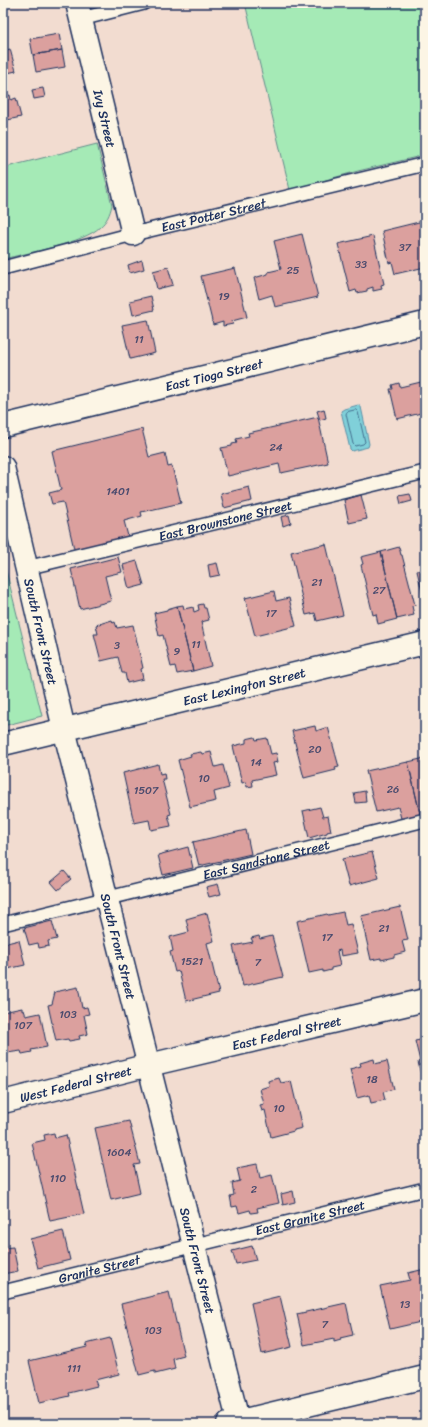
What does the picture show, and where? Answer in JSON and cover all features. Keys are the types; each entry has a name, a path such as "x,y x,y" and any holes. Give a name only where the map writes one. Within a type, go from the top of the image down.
{"street":[{"name":"Ivy Street","path":"79,11 133,234"},
{"name":"East Tioga Street","path":"3,426 425,323"},
{"name":"South Front Street","path":"3,468 64,729 194,1245 235,1423"},
{"name":"East Lexington Street","path":"3,744 425,643"},
{"name":"East Federal Street","path":"149,1065 425,1000"},
{"name":"West Federal Street","path":"3,1102 149,1065"},
{"path":"235,1423 425,1377"}],"lane":[{"path":"79,11 144,3"},
{"name":"East Potter Street","path":"3,268 133,234 425,164"},
{"name":"East Brownstone Street","path":"26,568 425,472"},
{"name":"East Sandstone Street","path":"3,924 425,820"},
{"name":"East Granite Street","path":"194,1245 425,1189"},
{"name":"Granite Street","path":"3,1292 194,1245"}],"green space":[{"path":"245,3 425,3 425,155 358,171 290,190"},
{"path":"97,144 112,205 105,222 92,233 69,243 3,259 3,168"},
{"path":"3,558 42,716 3,726"}],"water":[{"path":"358,405 361,407 369,444 368,447 352,451 350,449 341,411"}],"building":[{"path":"59,34 62,50 33,55 30,39"},
{"path":"10,49 16,71 3,74 3,51"},
{"path":"62,50 65,67 36,72 33,55"},
{"path":"43,88 45,97 34,99 32,90"},
{"path":"10,95 11,100 16,98 21,117 3,121 3,97"},
{"path":"423,221 425,230 425,267 395,274 392,262 389,263 382,231"},
{"path":"302,234 318,297 275,307 272,295 259,299 254,278 268,274 268,272 281,269 274,241"},
{"path":"373,236 384,284 381,285 382,289 373,291 373,287 367,289 367,291 357,293 356,290 350,292 338,244"},
{"path":"142,260 144,269 130,273 128,265"},
{"path":"168,267 173,285 157,289 153,271"},
{"path":"235,268 247,317 232,321 233,324 223,326 223,322 213,325 201,276"},
{"path":"151,296 154,310 133,315 130,301"},
{"path":"148,320 155,353 130,359 122,325"},
{"path":"421,382 425,399 425,412 397,419 390,389 393,389 392,385 399,383 400,387"},
{"path":"324,409 326,418 320,420 317,411"},
{"path":"318,417 328,463 281,473 279,464 228,476 221,448 232,446 232,444 237,443 236,439 249,436 248,433"},
{"path":"142,429 149,457 165,453 168,467 172,466 181,503 141,512 142,516 124,521 129,540 75,553 63,502 52,504 49,493 61,490 52,451"},
{"path":"249,487 252,501 224,508 221,494"},
{"path":"410,494 412,501 401,504 399,496"},
{"path":"361,495 367,519 349,523 344,500"},
{"path":"289,515 291,523 283,526 281,517"},
{"path":"326,544 343,615 317,621 315,613 306,615 291,552"},
{"path":"399,547 415,605 412,606 414,615 397,619 381,552"},
{"path":"381,552 397,619 378,624 376,614 373,615 361,565 363,564 361,557"},
{"path":"118,557 122,572 105,576 111,601 80,609 71,569"},
{"path":"137,561 144,585 129,589 123,565"},
{"path":"217,563 220,575 210,577 208,565"},
{"path":"425,569 425,599 424,600 417,571"},
{"path":"274,591 276,601 289,598 296,626 255,636 245,598"},
{"path":"203,604 204,608 206,608 209,620 201,622 211,666 193,671 177,606 183,605 184,609 193,607 194,612 199,610 198,605"},
{"path":"177,606 193,671 177,674 175,666 171,667 163,635 159,636 154,613"},
{"path":"112,620 113,623 115,622 117,628 133,625 143,668 141,669 143,679 127,683 125,673 122,673 118,657 101,661 94,634 98,634 96,625"},
{"path":"315,726 316,731 328,727 339,767 335,768 336,770 304,778 292,731"},
{"path":"255,737 256,740 267,738 271,754 276,753 278,762 273,763 276,775 252,780 253,786 247,787 246,782 242,783 233,746 246,743 246,739"},
{"path":"201,752 202,754 211,752 215,767 223,765 229,788 214,792 216,801 190,807 178,760 191,756 190,754"},
{"path":"425,758 425,817 421,818 408,762"},
{"path":"408,762 421,818 402,822 398,807 376,812 366,771"},
{"path":"158,764 160,774 164,773 165,779 162,779 171,814 168,815 171,826 151,830 149,820 134,823 123,773"},
{"path":"365,791 366,802 356,803 354,793"},
{"path":"320,807 323,817 328,816 331,831 309,838 303,811"},
{"path":"246,830 251,854 199,866 193,842"},
{"path":"425,836 425,851 422,837"},
{"path":"188,847 193,868 163,875 158,855"},
{"path":"372,852 379,878 349,886 342,859"},
{"path":"64,871 71,879 58,890 51,882"},
{"path":"218,884 221,894 209,897 206,887"},
{"path":"400,907 408,940 402,941 405,952 394,955 394,957 381,960 381,958 371,960 361,916"},
{"path":"343,912 346,925 351,924 358,953 341,956 340,950 337,951 340,966 323,972 323,970 309,973 297,921"},
{"path":"207,913 214,941 207,943 219,993 186,1001 179,971 175,972 170,952 173,951 170,937 189,932 186,919"},
{"path":"52,921 57,939 48,941 49,946 39,948 38,943 29,945 24,928"},
{"path":"259,936 260,939 272,936 283,977 243,986 233,946 253,942 251,938"},
{"path":"19,940 25,965 3,970 3,944"},
{"path":"78,987 82,1008 87,1007 89,1014 84,1015 88,1034 79,1036 80,1039 56,1041 48,1005 52,1004 55,992"},
{"path":"22,1008 22,1011 24,1010 26,1016 40,1013 47,1047 31,1050 32,1052 22,1054 21,1051 7,1053 3,1033 3,1012"},
{"path":"425,1039 425,1091 415,1041"},
{"path":"374,1059 375,1064 387,1061 394,1089 383,1092 385,1100 371,1103 369,1095 357,1098 350,1069 361,1066 360,1063"},
{"path":"279,1078 281,1083 291,1081 302,1128 271,1137 265,1110 262,1111 260,1105 264,1104 260,1089 269,1086 268,1081"},
{"path":"129,1121 140,1164 134,1165 140,1193 111,1200 95,1128"},
{"path":"54,1133 55,1138 66,1135 84,1214 50,1221 32,1143 45,1140 44,1135"},
{"path":"257,1164 260,1178 272,1175 279,1203 257,1208 258,1212 251,1213 250,1210 239,1213 237,1206 232,1207 230,1196 234,1195 232,1183 240,1181 237,1168"},
{"path":"293,1191 295,1202 283,1205 281,1194"},
{"path":"63,1231 70,1260 38,1268 30,1239"},
{"path":"252,1246 256,1260 236,1264 232,1251"},
{"path":"13,1247 18,1271 3,1274 3,1248"},
{"path":"425,1269 425,1321 390,1329 380,1286 410,1280 408,1273"},
{"path":"169,1292 184,1356 173,1359 175,1369 155,1374 155,1371 139,1375 121,1304"},
{"path":"280,1296 292,1347 262,1354 251,1303"},
{"path":"346,1303 353,1335 340,1338 341,1340 334,1342 334,1339 304,1345 297,1314"},
{"path":"110,1338 119,1374 95,1380 97,1386 69,1393 70,1396 39,1403 29,1361 87,1347 86,1344"}]}
